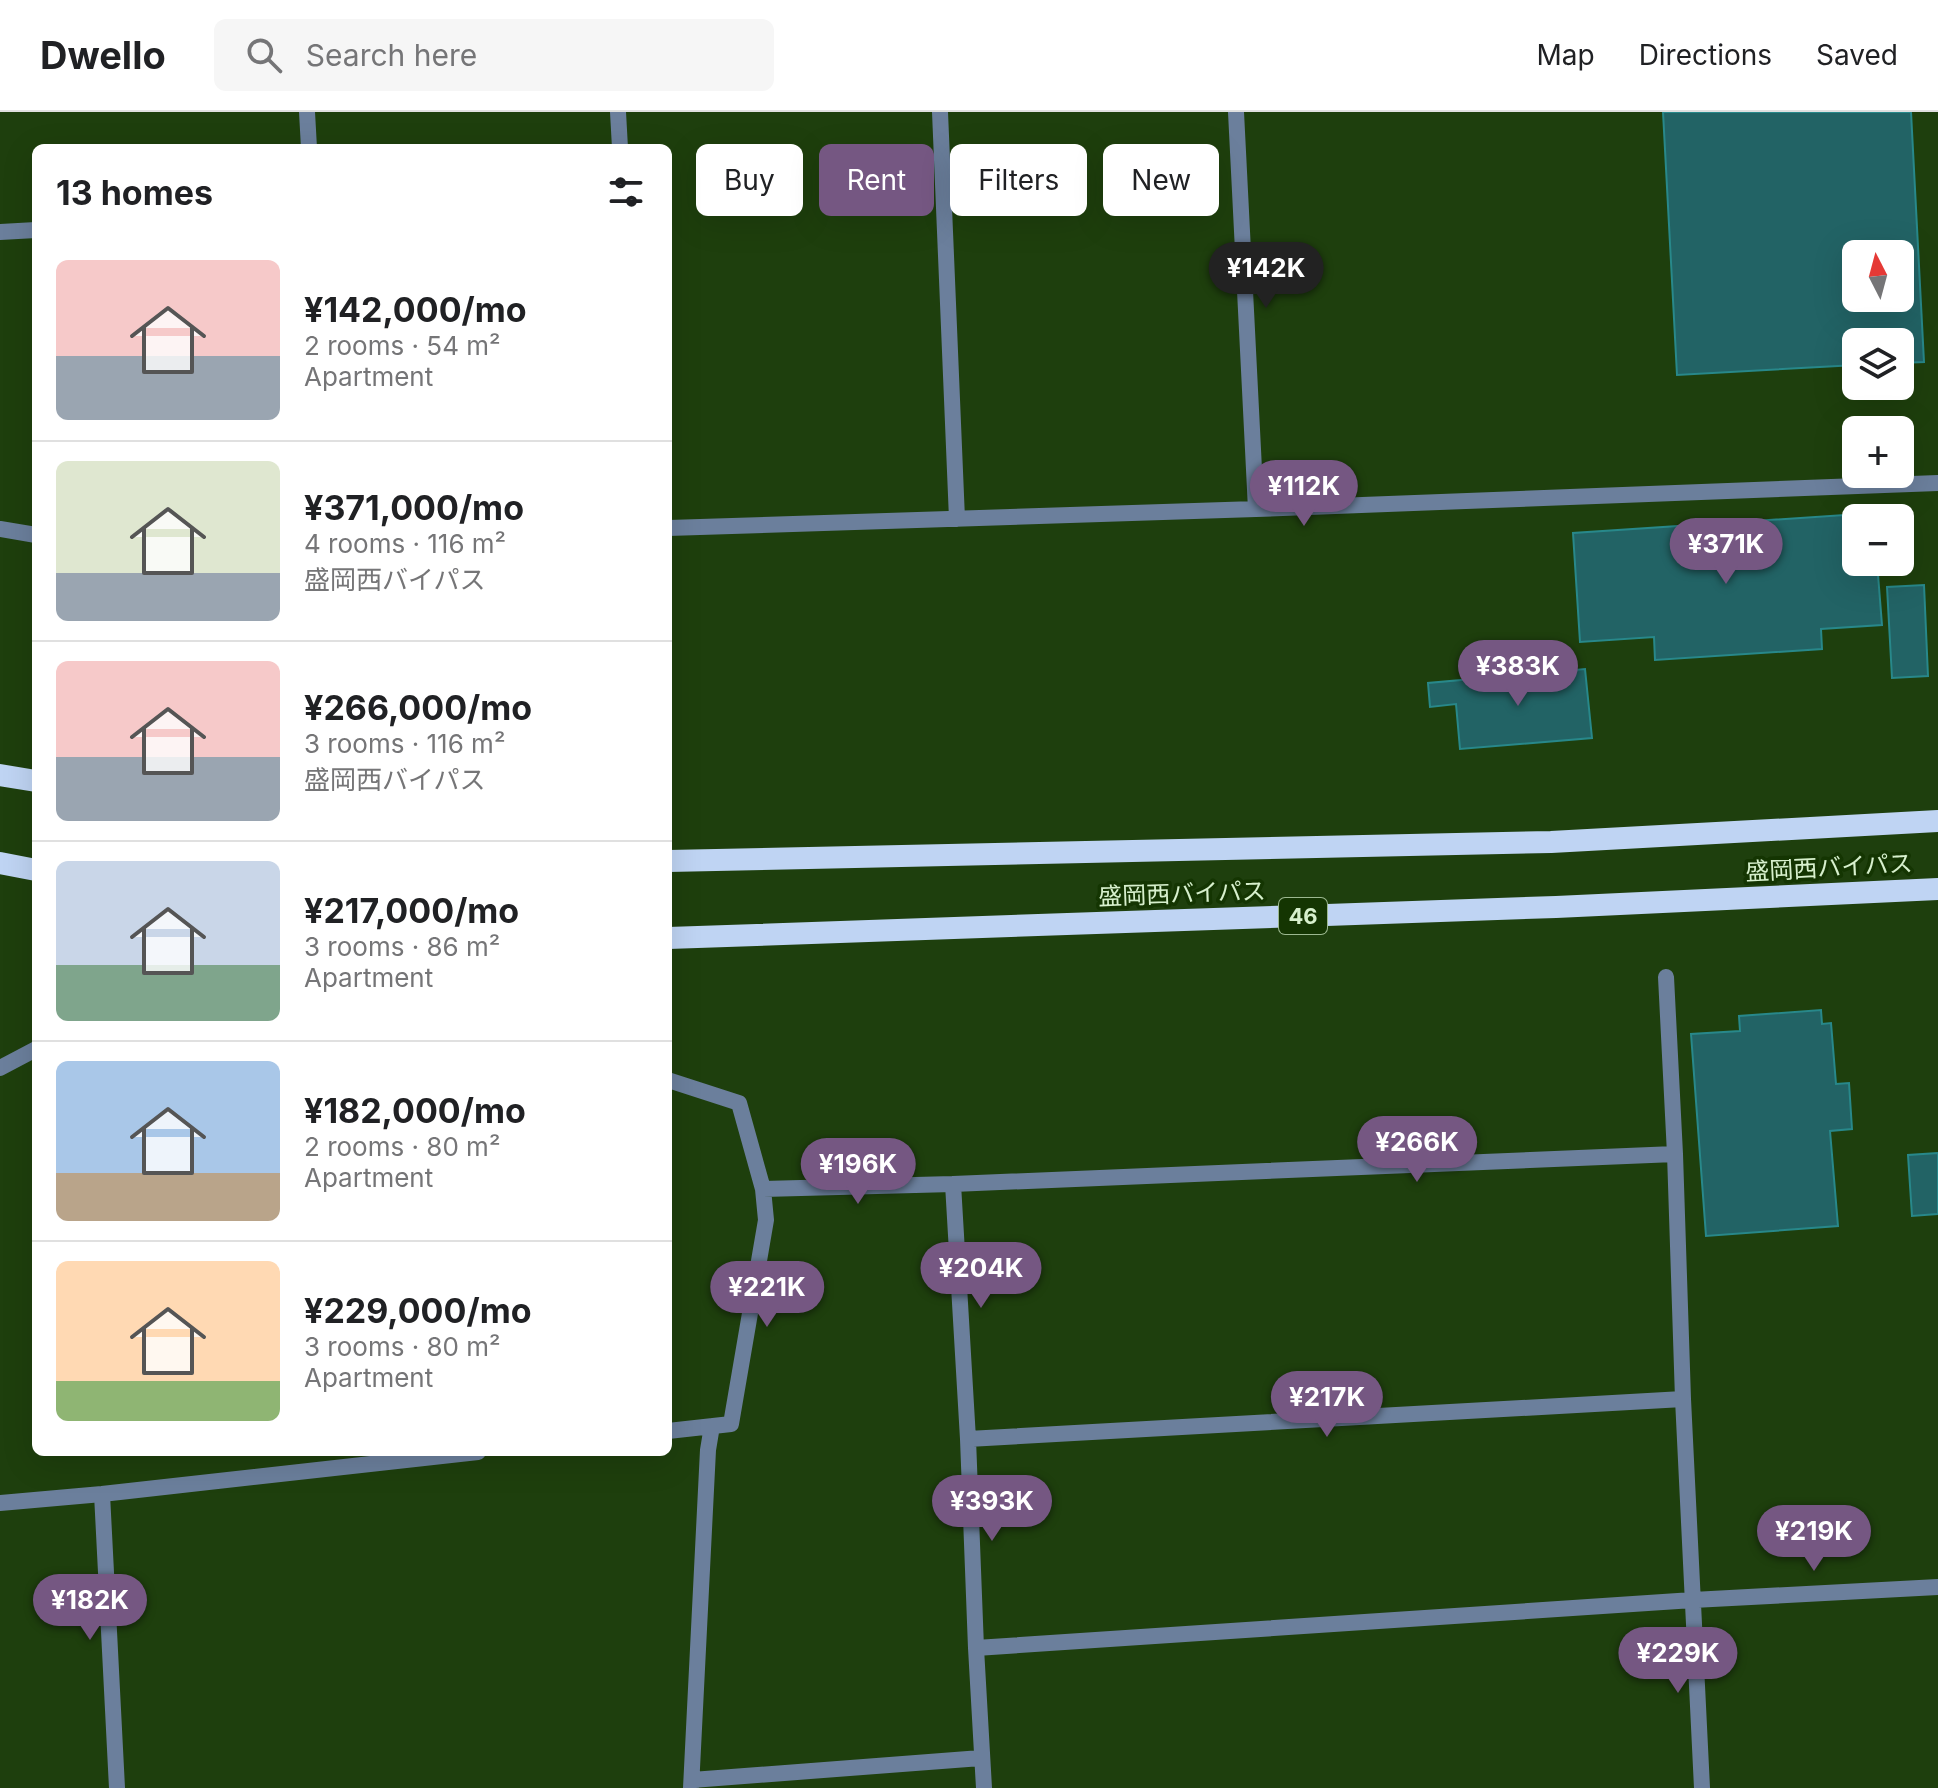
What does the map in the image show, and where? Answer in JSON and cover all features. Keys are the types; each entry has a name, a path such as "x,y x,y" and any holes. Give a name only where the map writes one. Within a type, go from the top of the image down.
{"highway":[{"path":"0,775 32,780"},
{"name":"盛岡西バイパス","path":"672,861 1551,842 1938,821"},
{"path":"0,863 32,869"},
{"name":"盛岡西バイパス","path":"672,938 1556,907 1938,889"}],"street":[{"path":"307,112 309,144"},
{"path":"618,112 620,144"},
{"path":"940,112 957,519"},
{"path":"1236,112 1256,509"},
{"path":"0,232 32,230"},
{"path":"672,528 1938,483"},
{"path":"0,529 32,534"},
{"path":"1666,977 1702,1788"},
{"path":"0,1068 32,1051"},
{"path":"672,1081 739,1103 763,1189 766,1220 731,1424 672,1431"},
{"path":"763,1189 1675,1154"},
{"path":"953,1184 984,1788"},
{"path":"968,1439 1683,1399"},
{"path":"712,1426 708,1450 692,1784 981,1758"},
{"path":"0,1503 442,1456"},
{"path":"102,1494 117,1788"},
{"path":"976,1648 1693,1600 1938,1587"}],"building":[{"path":"1663,112 1911,112 1924,362 1914,362 1914,328 1842,328 1842,366 1677,375"},
{"path":"1842,515 1842,576 1878,576 1882,625 1821,629 1822,649 1655,660 1654,637 1580,642 1573,533"},
{"path":"1924,585 1928,676 1892,678 1887,587"},
{"path":"1585,669 1592,738 1460,749 1456,704 1430,707 1428,683"},
{"path":"1821,1010 1822,1024 1831,1023 1836,1084 1849,1083 1852,1129 1830,1131 1838,1226 1706,1236 1691,1034 1740,1031 1739,1016"},
{"path":"1938,1153 1938,1214 1912,1216 1908,1155"}]}
